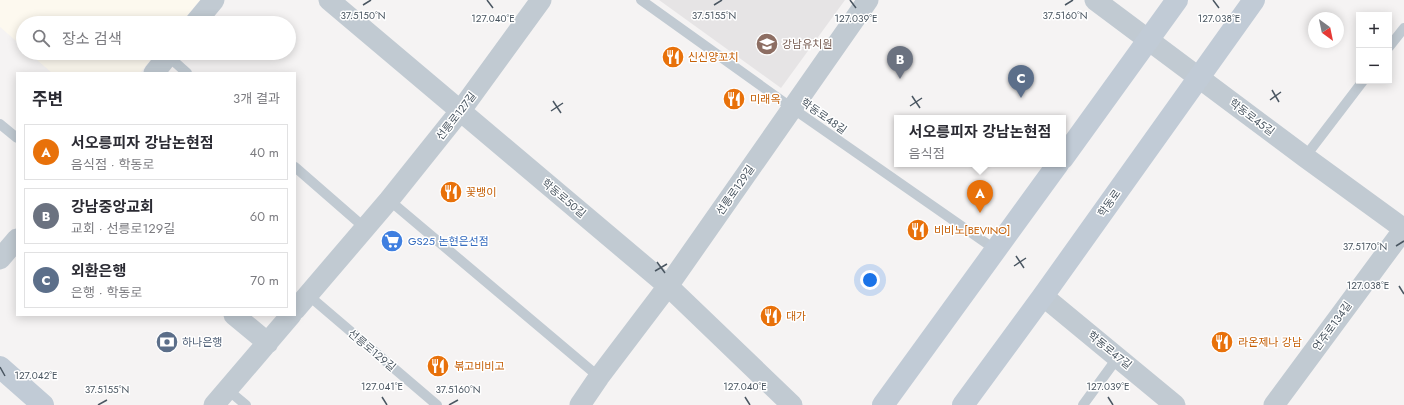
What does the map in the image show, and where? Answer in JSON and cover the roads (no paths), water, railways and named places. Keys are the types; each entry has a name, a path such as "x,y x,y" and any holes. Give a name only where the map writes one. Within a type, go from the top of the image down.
{"main road":[{"path":"1066,154 1177,0"},
{"name":"학동로","path":"963,405 1043,296 1254,0"},
{"path":"883,405 1056,167"},
{"path":"0,367 43,405"}],"street":[{"path":"201,16 214,0"},
{"name":"학동로50길","path":"329,0 668,286 792,405"},
{"name":"선릉로127길","path":"301,302 389,200 461,110 541,0"},
{"name":"선릉로129길","path":"580,405 599,377 668,286 868,0"},
{"name":"학동로45길","path":"1095,0 1404,229"},
{"path":"155,72 165,60"},
{"name":"언주로134길","path":"1274,405 1404,229"},
{"path":"0,258 16,239"},
{"name":"학동로47길","path":"1043,296 1175,405"},
{"path":"235,316 268,342"},
{"path":"214,405 290,316"}],"lane":[{"name":"학동로48길","path":"641,0 792,108 996,250"},
{"path":"1392,43 1404,28"},
{"path":"174,60 186,72"},
{"path":"1305,157 1361,84"},
{"path":"0,124 16,137"},
{"path":"296,168 365,228"},
{"path":"389,200 599,377"},
{"name":"선릉로129길","path":"301,302 437,405"},
{"path":"1083,405 1118,357"},
{"path":"228,390 246,405"}],"place":[{"name":"강남유치원","path":"767,44"},
{"name":"신신양꼬치","path":"673,57"},
{"name":"강남중앙교회","path":"900,79"},
{"name":"외환은행","path":"1021,98"},
{"name":"미래옥","path":"734,99"},
{"name":"꽃뱅이","path":"451,192"},
{"name":"서오릉피자 강남논현점","path":"980,213"},
{"name":"비비노[BEVINO]","path":"918,230"},
{"name":"GS25 논현은선점","path":"392,241"},
{"name":"대가","path":"771,316"},
{"name":"하나은행","path":"167,342"},
{"name":"라온제나 강남","path":"1222,342"},
{"name":"볶고비비고","path":"438,366"}]}
